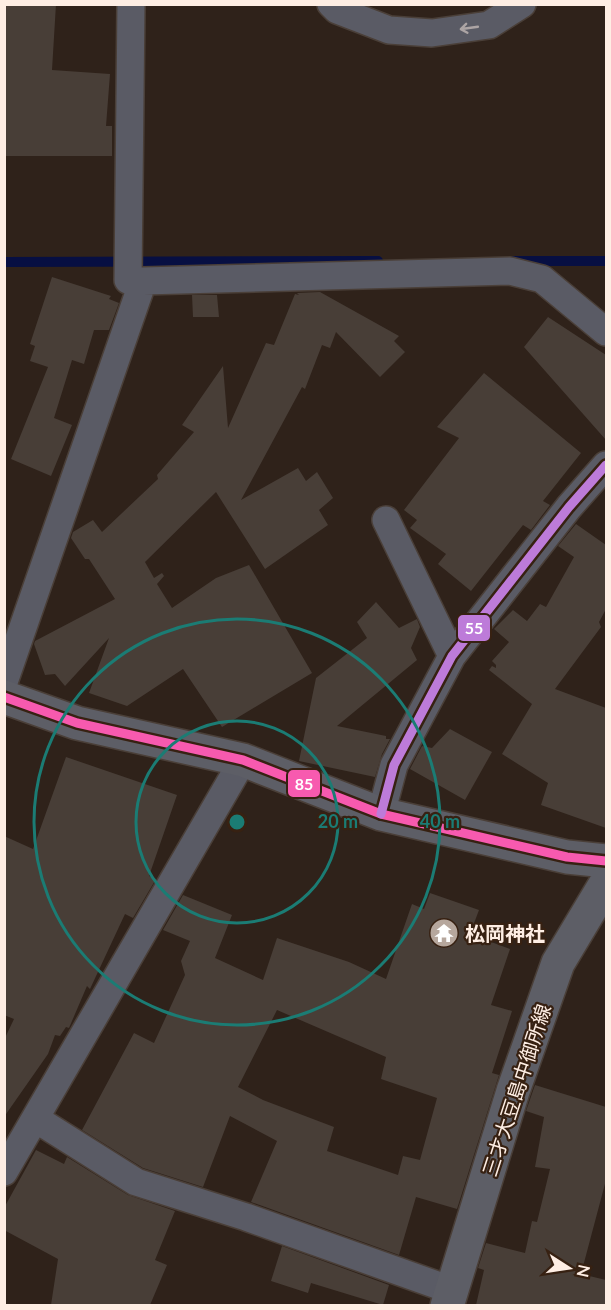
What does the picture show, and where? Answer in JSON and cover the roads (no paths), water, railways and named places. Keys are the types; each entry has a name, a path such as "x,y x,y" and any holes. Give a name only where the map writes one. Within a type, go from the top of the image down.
{"street":[{"path":"131,4 128,280 510,271 542,279 606,332"},
{"path":"331,4 337,10 389,30 432,33 489,25 522,4"},
{"path":"4,682 143,280"},
{"path":"381,814 394,765 452,656 569,507 606,465"},
{"path":"386,520 452,656"},
{"path":"4,697 77,723 243,760 381,814 567,857 605,881"},
{"path":"4,1172 243,760"},
{"name":"三才大豆島中御所線","path":"449,1298 513,1091 558,963 605,881"},
{"path":"36,1119 136,1182 246,1217 449,1298"}],"waterway":[{"path":"4,262 378,261"},
{"path":"514,261 606,261"}],"place":[{"name":"松岡神社","path":"444,933"}]}
